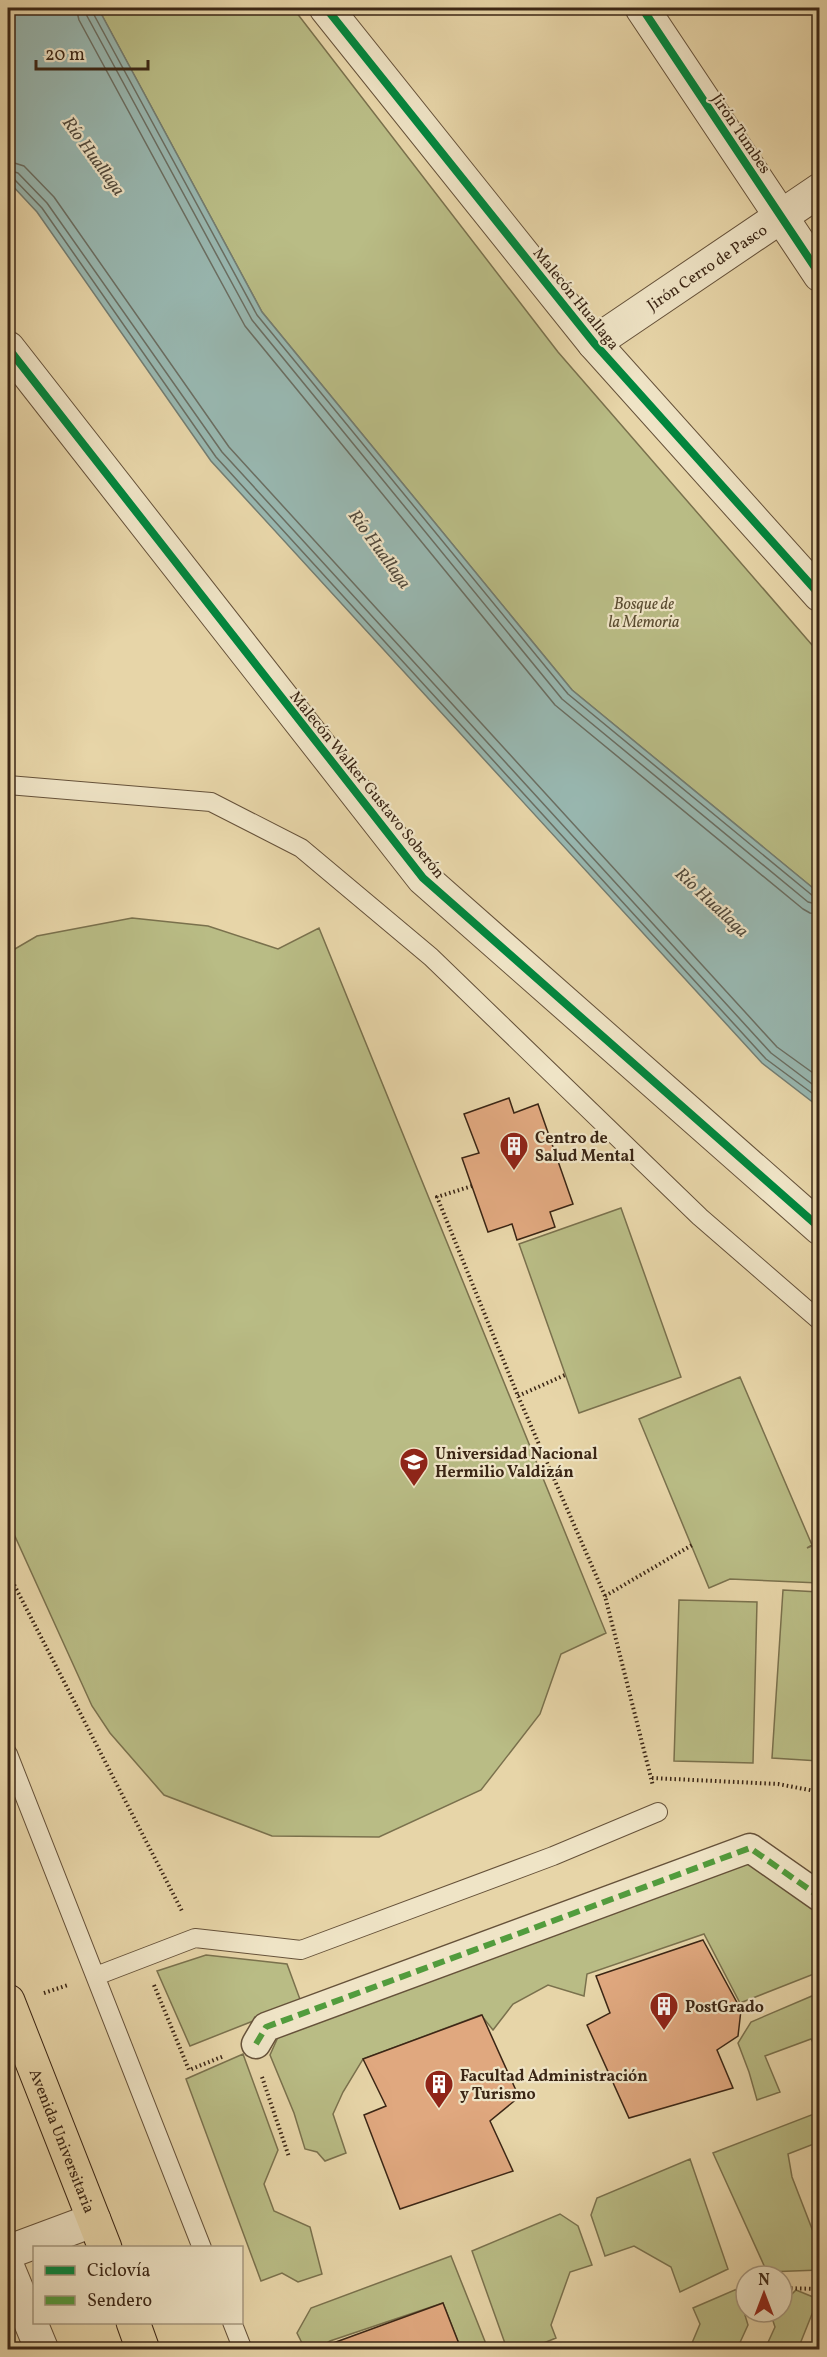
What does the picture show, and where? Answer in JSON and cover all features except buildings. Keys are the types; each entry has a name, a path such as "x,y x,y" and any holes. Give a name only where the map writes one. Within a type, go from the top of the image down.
{"highway":[{"name":"Avenida Universitaria","path":"8,2002 100,2234"},
{"path":"134,2324 143,2349"}],"street":[{"name":"Malecón Huallaga","path":"326,8 594,343 819,595"},
{"name":"Jirón Tumbes","path":"642,8 819,275"},
{"name":"Jirón Cerro de Pasco","path":"594,343 819,190"},
{"name":"Malecón Walker Gustavo Soberón","path":"8,348 423,878 819,1228"},
{"path":"256,2044 266,2027 750,1848 819,1897"},
{"path":"39,2246 100,2234"},
{"path":"8,2252 33,2247"},
{"path":"8,2268 42,2349"}],"lane":[{"path":"8,785 211,802 301,848 430,957 700,1217 819,1321"},
{"path":"8,1754 202,2246"},
{"path":"96,1976 195,1938 301,1950 553,1856 658,1812"},
{"path":"233,2324 243,2349"}],"path":[{"path":"472,1186 437,1197 518,1396 605,1596 652,1778 658,1812"},
{"path":"518,1396 565,1375"},
{"path":"605,1596 692,1545"},
{"path":"8,1573 195,1938"},
{"path":"652,1778 778,1784 819,1792"},
{"path":"141,1957 146,1964 189,2070 256,2044 258,2064 289,2157"},
{"path":"8,2002 96,1976"},
{"path":"794,2288 819,2289"}],"green space":[{"name":"Bosque de la Memoria","path":"98,8 293,8 558,352 819,653 820,805 815,809 819,813 819,893 572,690 262,312"},
{"path":"132,918 208,926 278,949 319,928 606,1633 561,1654 540,1714 481,1790 379,1837 272,1836 164,1795 110,1733 92,1706 8,1521 8,953 37,936"},
{"path":"621,1208 681,1377 579,1413 519,1244"},
{"path":"740,1377 812,1545 807,1548 819,1543 819,1583 730,1579 709,1588 639,1419"},
{"path":"783,1590 819,1592 819,1761 772,1758"},
{"path":"679,1600 757,1602 753,1763 674,1761"},
{"path":"748,1859 819,1909 819,1972 740,2003 704,1934 587,1974 584,1996 548,1985 513,2004 493,2030 481,2015 363,2059 333,2114 346,2153 325,2161 317,2152 305,2149 294,2113 270,2055 278,2037"},
{"path":"206,1955 287,1964 301,2002 190,2046 157,1971"},
{"path":"819,1993 819,2054 811,2039 765,2056 780,2092 757,2100 738,2043 751,2022"},
{"path":"243,2054 278,2150 264,2184 274,2211 310,2227 322,2274 298,2282 282,2273 261,2281 186,2079"},
{"path":"819,2112 819,2142 788,2154 792,2177 819,2247 819,2270 794,2271 794,2264 763,2264 713,2153"},
{"path":"690,2159 728,2269 680,2292 671,2267 634,2246 605,2256 591,2215 597,2198"},
{"path":"560,2214 578,2226 592,2265 570,2272 551,2325 556,2338 529,2349 507,2349 472,2251"},
{"path":"451,2256 488,2349 461,2349 443,2303 330,2341 317,2349 305,2349 297,2333 311,2308"},
{"path":"734,2290 734,2324 748,2325 737,2349 711,2349 692,2343 700,2324 693,2308"},
{"path":"796,2290 818,2299 798,2349 765,2349 775,2327 774,2324 794,2324 794,2292"}],"water":[{"name":"Río Huallaga","path":"8,8 98,8 262,312 572,690 819,893 819,1107 762,1063 211,461 37,212 8,181"}],"marked path":[{"path":"256,2044 266,2027 750,1848 820,1897"}],"cycle path":[{"path":"326,8 594,343 820,595"},
{"path":"642,8 820,275"},
{"path":"8,348 423,878 820,1228"}],"place":[{"name":"Centro de Salud Mental","path":"514,1172"},
{"name":"Universidad Nacional Hermilio Valdizán","path":"414,1488"},
{"name":"PostGrado","path":"664,2032"},
{"name":"Facultad Administración y Turismo","path":"439,2110"}]}
